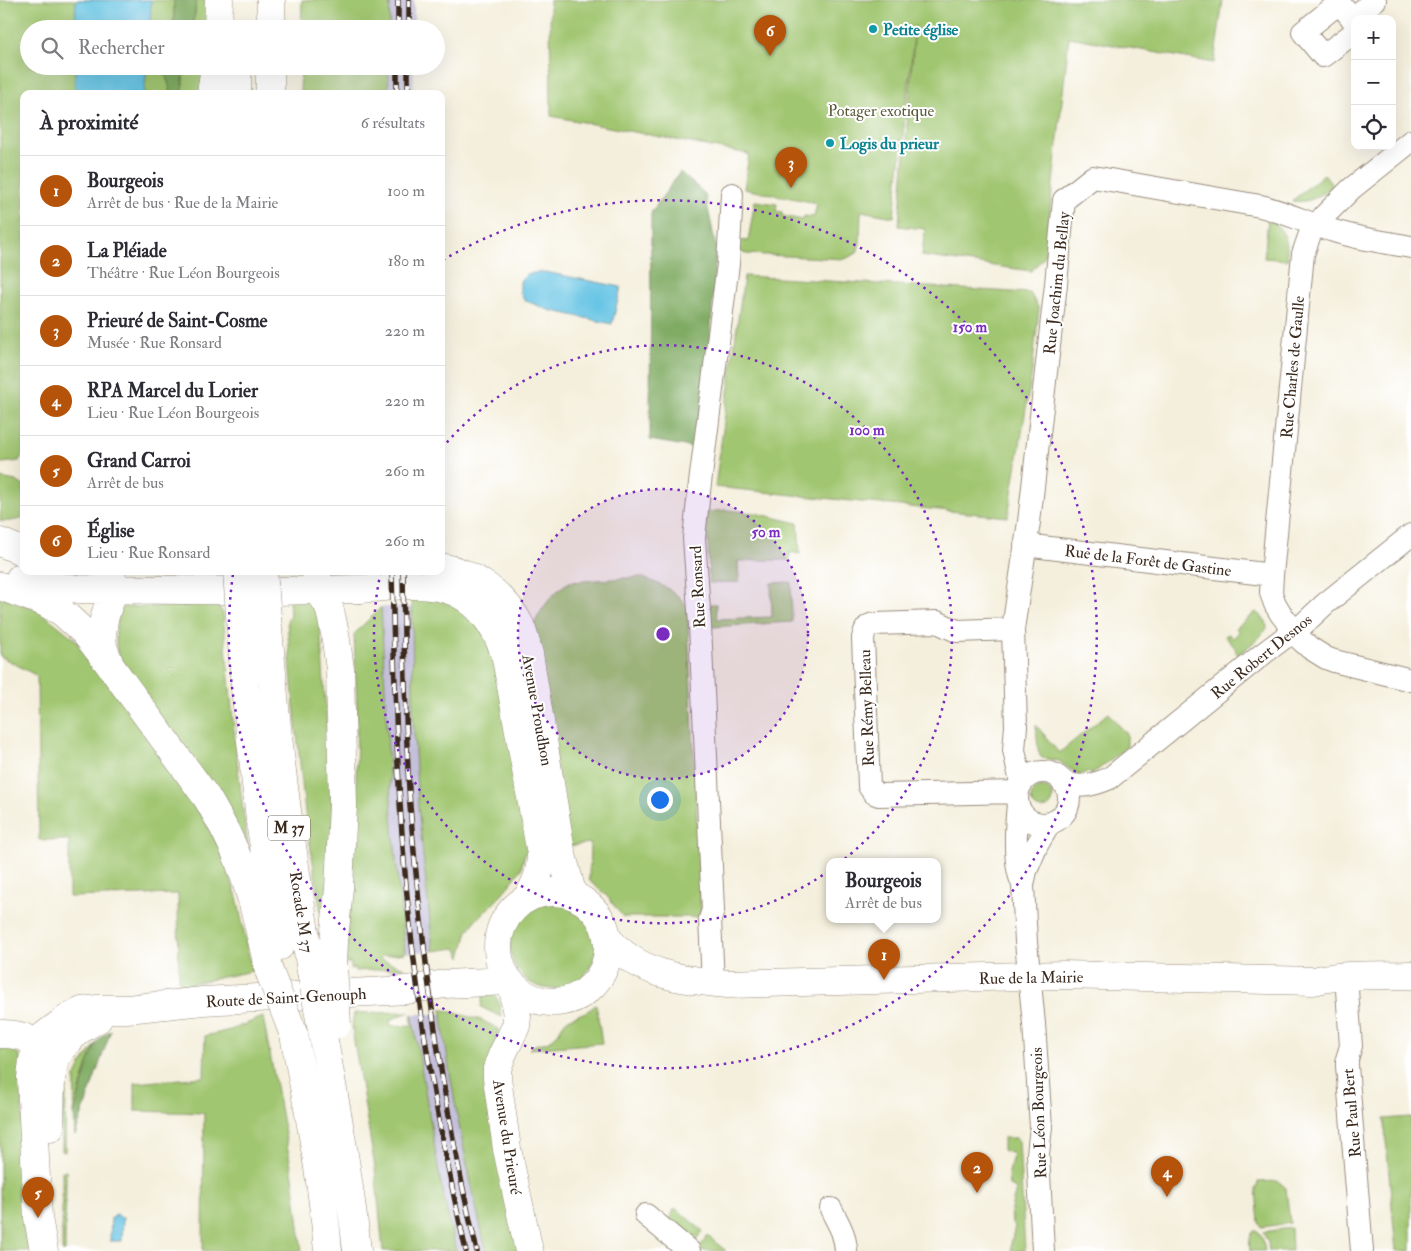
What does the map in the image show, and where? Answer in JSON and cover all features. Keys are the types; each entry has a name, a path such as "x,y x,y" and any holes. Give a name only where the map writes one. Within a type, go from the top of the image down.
{"main road":[{"path":"218,20 219,0"},
{"path":"237,0 237,20"},
{"path":"270,20 271,0"},
{"path":"212,90 214,75"},
{"path":"236,90 237,75"},
{"path":"270,75 270,90"},
{"name":"Avenue Proudhon","path":"11,550 20,570"},
{"name":"Avenue Proudhon","path":"445,568 460,572 486,585 508,607 520,626 529,654 562,851 573,896"},
{"name":"Avenue Proudhon","path":"22,575 24,579 59,587 112,581 318,581 359,589 417,586 438,587 460,595 471,602 488,619 496,632 506,658 541,854 539,877 527,898"},
{"name":"Rocade M 37","path":"237,575 245,688 276,970 294,1035 313,1135 328,1251"},
{"name":"Rocade M 37","path":"263,575 278,744 293,857 322,969 339,1123 357,1251"},
{"path":"109,664 103,647 102,634 112,581"},
{"path":"318,581 329,607 340,669 343,805 340,888 334,941 322,969"},
{"path":"0,586 44,602 62,612 85,633 207,798 221,821 241,866 276,970"},
{"path":"340,669 345,626 352,602 359,589"},
{"path":"545,892 564,893 573,896 593,909 602,922 607,938 608,954 601,975 590,988 577,997 548,1003 535,1000 511,984 498,962 497,942 499,933 505,918 527,898 545,892"},
{"name":"Route de Saint-Genouph","path":"445,984 485,953 499,933"},
{"name":"Rue de la Mairie","path":"607,938 622,953 651,970 687,979 728,984 1063,975 1310,981 1346,976 1411,975"},
{"name":"Rue de la Mairie","path":"595,982 651,970"},
{"name":"Route de Saint-Genouph","path":"48,1051 45,1035 68,1018 82,1011 98,1008 127,1009 203,1001 407,990 445,984 511,984"},
{"name":"Avenue du Prieuré","path":"511,984 517,1017 516,1026 502,1055 497,1078 507,1149 530,1251"},
{"name":"Avenue du Prieuré","path":"516,1026 539,1008 555,1002"},
{"path":"0,1034 9,1033 25,1037 48,1051 33,1060 31,1078 38,1218 44,1248"}],"street":[{"path":"1362,15 1376,0"},
{"name":"Rue Charles de Gaulle","path":"1411,141 1351,189 1333,206 1316,225 1303,254 1271,593 1276,604 1301,640 1326,658 1411,680"},
{"name":"Rue Joachim du Bellay","path":"1023,885 1018,869 1016,832 1020,778 1014,750 1016,726 1013,629 1032,492 1064,200 1093,177 1260,206 1355,237 1411,247"},
{"name":"Rue Ronsard","path":"713,983 710,920 713,910 694,538 728,264 732,194"},
{"name":"Rue Robert Desnos","path":"1052,777 1076,786 1094,784 1110,778 1264,653 1295,632 1303,622 1411,535"},
{"name":"Rue de la Forêt de Gastine","path":"1025,545 1272,575"},
{"name":"Rue Rémy Belleau","path":"1013,629 957,631 937,622 875,624 867,627 863,638 869,786 874,793 879,795 1018,794"},
{"name":"Rue Joachim du Bellay","path":"1016,726 1028,757 1034,765 1052,777"},
{"path":"1029,776 1052,777 1067,790 1067,806 1055,820 1042,824 1030,820 1023,815 1018,794 1029,776"},
{"name":"Rue Robert Desnos","path":"1055,820 1090,799 1105,786 1110,778"},
{"name":"Rue Joachim du Bellay","path":"1029,976 1023,885 1026,871 1037,845 1055,820"},
{"name":"Rue Léon Bourgeois","path":"1029,976 1041,1127 1038,1154 1043,1251"},
{"name":"Rue Paul Bert","path":"1346,976 1351,1046 1346,1066 1362,1251"},
{"path":"831,1209 845,1238 846,1251"},
{"path":"646,1215 689,1251"}],"shaded area":[{"path":"390,0 414,0 414,20 389,20"},
{"path":"389,75 414,75 413,90 388,90"},
{"path":"381,607 412,607 413,715 426,888 433,951 405,953 389,771"},
{"path":"412,1014 442,1014 445,1042 486,1251 456,1251 441,1185"}],"green space":[{"path":"0,0 174,0 174,20 20,20 20,75 166,75 170,90 20,90 20,459 19,461 0,462"},
{"path":"174,0 196,0 193,20 174,20"},
{"path":"196,0 211,0 210,20 193,20"},
{"path":"302,0 390,0 389,20 301,20"},
{"name":"Potager exotique","path":"550,0 1223,0 1214,63 1069,37 1045,256 1031,271 922,256 925,229 899,226 915,26 894,217 861,211 860,243 857,253 845,259 746,254 740,251 736,240 748,241 755,201 777,204 776,211 782,212 782,216 803,220 804,216 814,217 817,203 744,189 749,154 551,116"},
{"path":"166,75 183,75 183,90 170,90"},
{"path":"183,75 205,75 203,90 183,90"},
{"path":"301,75 389,75 388,90 300,90"},
{"path":"680,172 705,194 716,247 710,345 696,448 650,440 651,213"},
{"path":"1324,174 1334,186 1314,198 1304,201 1292,201"},
{"path":"1268,219 1282,231 1285,237 1287,260 1264,258"},
{"path":"744,276 1030,293 1039,309 1032,372 1008,517 715,487"},
{"path":"0,478 16,481 20,484 20,519 0,521"},
{"path":"726,510 755,513 798,523 800,554 790,552 790,560 738,561 739,582 709,583 708,540 704,538 706,512"},
{"path":"641,577 675,593 687,606 694,624 688,625 701,910 699,916 696,917 623,917 606,895 589,880 590,843 569,846 534,625 549,600 564,585 570,582"},
{"path":"791,582 792,622 711,627 710,604 716,604 717,619 772,617 771,583"},
{"path":"412,594 426,594 465,609 491,642 530,852 525,853 521,869 515,878 468,931 461,957 456,948 433,951 418,806 413,715"},
{"path":"0,596 38,610 75,639 148,738 208,826 219,847 237,897 252,971 179,986 178,894 69,897 69,840 39,840 37,676 0,656"},
{"path":"312,598 320,621 333,824 325,939 305,812 287,621 290,617 289,600"},
{"path":"219,601 219,607 223,613 237,759 248,847 243,847 117,652 116,629 123,607 186,606 195,602"},
{"path":"381,607 389,771 405,953 381,956 380,959 405,968 355,971 355,968 351,969 351,963 346,963 356,793 357,709 354,634"},
{"path":"1256,612 1266,621 1267,628 1258,639 1238,655 1236,649 1225,636 1229,634 1233,638 1239,632 1236,628"},
{"path":"1108,713 1127,734 1127,747 1091,775 1088,771 1078,775 1059,761 1040,756 1036,725 1059,753"},
{"path":"1042,787 1050,790 1053,798 1050,806 1042,809 1034,806 1031,798 1034,790"},
{"path":"553,903 569,906 577,910 589,922 593,930 596,946 593,962 589,970 577,982 569,986 553,989 537,986 529,982 517,970 513,962 510,946 513,930 517,922 529,910 537,906"},
{"path":"484,989 493,994 498,1000 501,1017 481,1007"},
{"path":"596,1004 602,1043 529,1049 551,1040 568,1019 588,1011"},
{"path":"441,1009 481,1020 499,1029 496,1040 521,1251 486,1251 454,1100"},
{"path":"409,1012 390,1020 390,1025 412,1025 412,1014 441,1185 456,1251 383,1251 375,1168 352,1025 354,1013"},
{"path":"263,1017 293,1177 302,1251 203,1251 204,1113 135,1111 135,1083 204,1077 205,1036 230,1030"},
{"path":"111,1030 75,1135 74,1114 88,1063 96,1044 102,1036"},
{"path":"96,1044 82,1082 74,1114 75,1077"},
{"path":"0,1047 12,1049 20,1057 29,1251 0,1251"},
{"path":"62,1077 66,1078 65,1152 62,1151"},
{"path":"1411,1117 1411,1251 1396,1251 1384,1119"},
{"path":"1003,1138 1016,1138 1019,1141 1025,1251 1011,1251 1015,1226 1012,1223 1011,1209 1016,1189 1009,1186 1008,1177 1013,1154 1003,1150"},
{"path":"62,1171 66,1171 65,1251 62,1251"},
{"path":"1278,1181 1286,1188 1290,1223 1262,1227 1259,1223 1256,1189 1258,1182"},
{"path":"675,1208 703,1231 694,1243 671,1222 670,1218"},
{"path":"1291,1228 1292,1251 1269,1251 1263,1232"},
{"path":"1254,1231 1258,1231 1263,1240 1265,1251 1250,1251 1251,1235"},
{"path":"708,1236 726,1251 703,1251 699,1248"}],"water":[{"path":"76,0 151,0 150,20 75,20"},
{"path":"75,75 146,75 144,90 76,90"},
{"path":"545,272 621,287 612,324 549,310 524,300 520,292 520,281 527,274"},
{"path":"117,1214 123,1218 122,1241 110,1241 111,1218 114,1218 114,1215"}],"railway":[{"path":"398,0 398,20"},
{"path":"409,0 409,20"},
{"path":"397,75 397,90"},
{"path":"408,75 408,90"},
{"path":"392,575 398,770 409,918 431,1075 466,1251"},
{"path":"403,575 408,777 427,974 453,1141 477,1251"}],"place":[{"name":"Petite église","path":"873,29"},
{"name":"Église","path":"770,56"},
{"name":"Logis du prieur","path":"830,143"},
{"name":"Prieuré de Saint-Cosme","path":"791,188"},
{"name":"Bourgeois","path":"884,980"},
{"name":"La Pléiade","path":"977,1193"},
{"name":"RPA Marcel du Lorier","path":"1167,1197"},
{"name":"Grand Carroi","path":"38,1218"}]}
